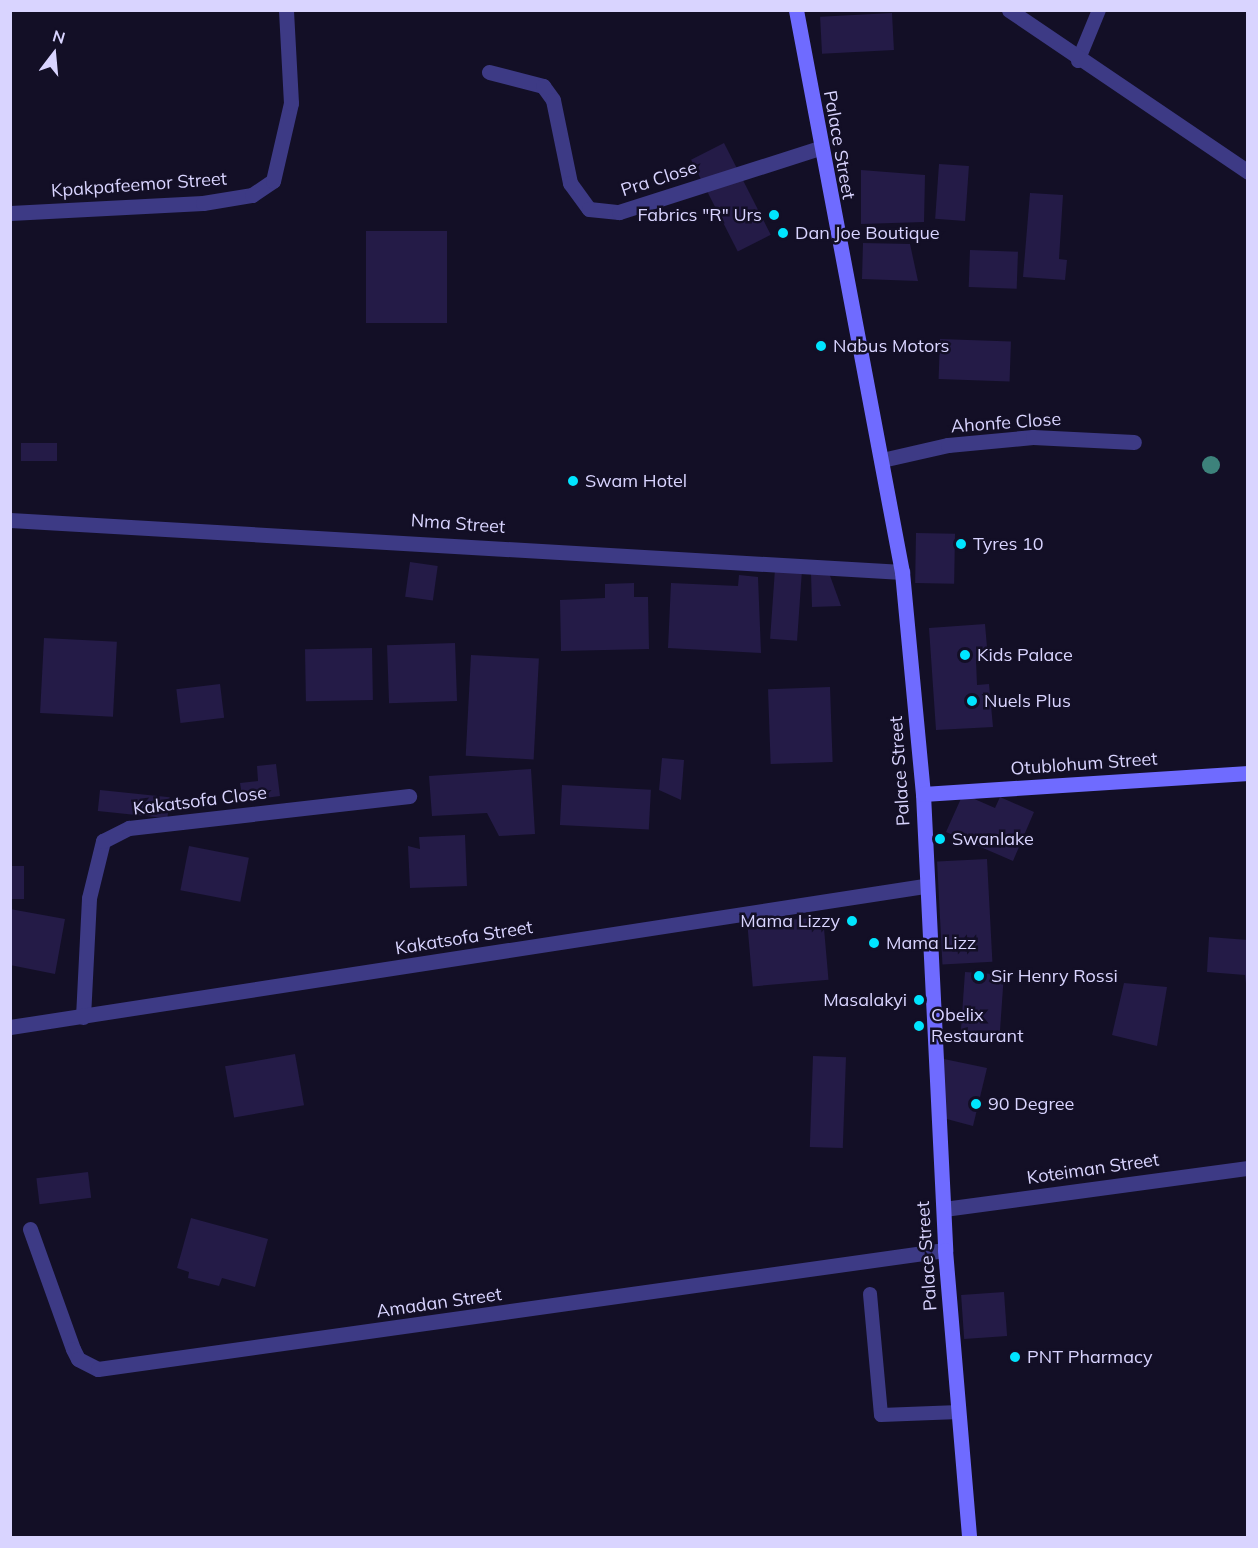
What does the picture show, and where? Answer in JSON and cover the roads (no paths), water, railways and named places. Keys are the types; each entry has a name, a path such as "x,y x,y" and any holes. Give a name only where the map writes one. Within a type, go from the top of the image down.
{"street":[{"name":"Kpakpafeemor Street","path":"10,213 203,202 252,195 273,181 291,103 286,10"},
{"name":"Palace Street","path":"796,10 819,148 882,460 902,572 923,794 924,886 945,1250 969,1538"},
{"path":"1009,10 1078,61 1248,172"},
{"name":"Pra Close","path":"489,72 543,86 553,100 570,183 589,209 618,212 819,148"},
{"name":"Ahonfe Close","path":"882,460 948,445 1034,437 1134,442"},
{"name":"Nma Street","path":"10,520 902,572"},
{"name":"Otublohum Street","path":"923,794 1248,773"},
{"name":"Kakatsofa Close","path":"83,1017 89,898 103,841 129,828 409,796"},
{"name":"Kakatsofa Street","path":"10,1028 924,886"},
{"name":"Koteiman Street","path":"944,1209 1248,1168"},
{"name":"Amadan Street","path":"30,1229 78,1359 98,1369 945,1250"}],"lane":[{"path":"1078,61 1099,10"},
{"path":"870,1294 881,1416 959,1412"}],"place":[{"name":"Fabrics \"R\" Urs","path":"774,215"},
{"name":"Dan Joe Boutique","path":"783,233"},
{"name":"Nabus Motors","path":"821,346"},
{"name":"Swam Hotel","path":"573,481"},
{"name":"Tyres 10","path":"961,544"},
{"name":"Kids Palace","path":"965,655"},
{"name":"Nuels Plus","path":"972,701"},
{"name":"Swanlake","path":"940,839"},
{"name":"Mama Lizzy","path":"852,921"},
{"name":"Mama Lizz","path":"874,943"},
{"name":"Sir Henry Rossi","path":"979,976"},
{"name":"Masalakyi","path":"919,1000"},
{"name":"Obelix Restaurant","path":"919,1026"},
{"name":"90 Degree","path":"976,1104"},
{"name":"PNT Pharmacy","path":"1015,1357"}]}
